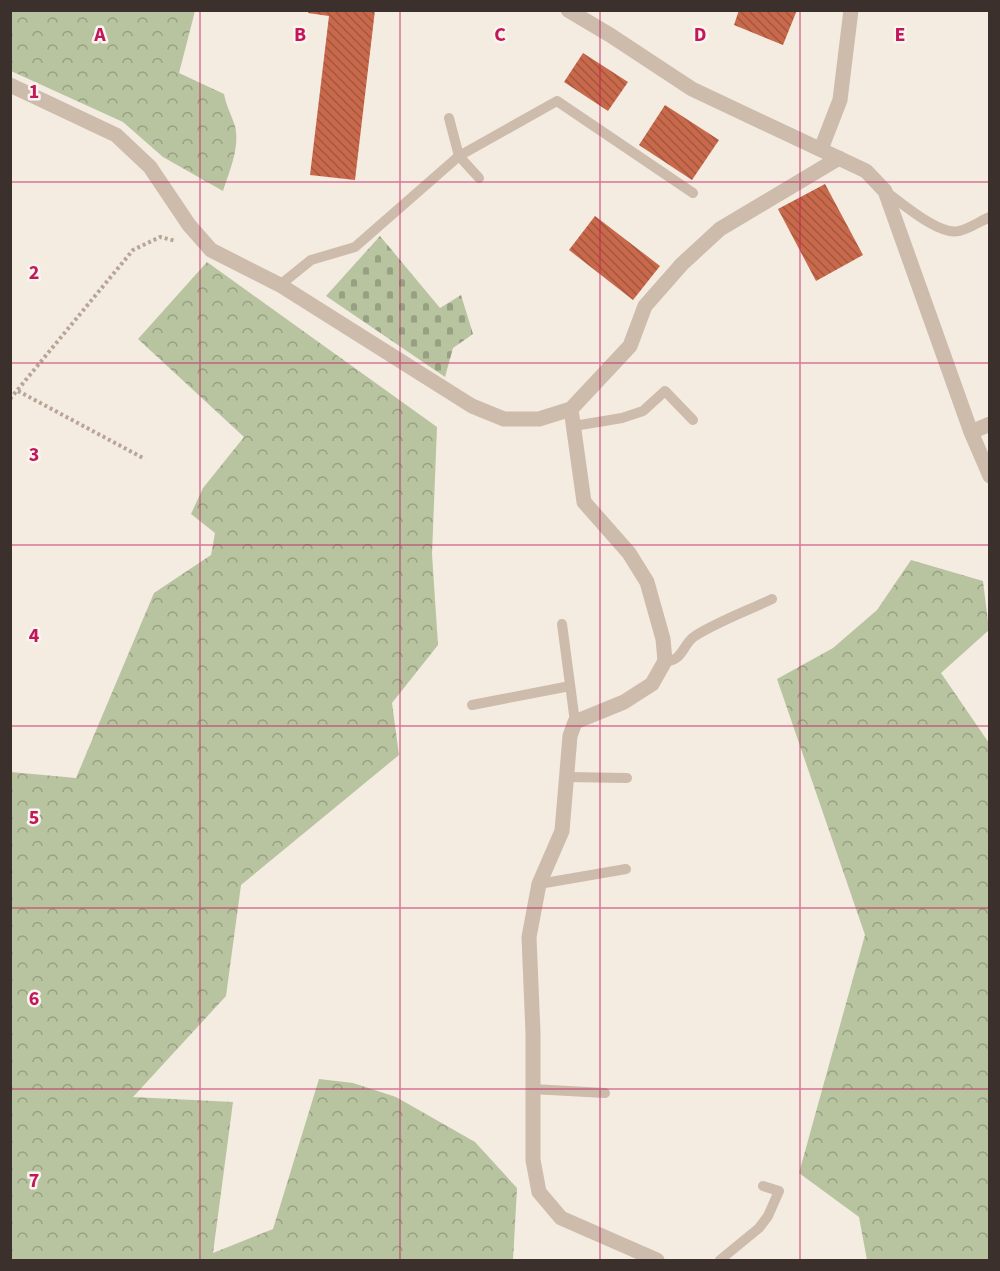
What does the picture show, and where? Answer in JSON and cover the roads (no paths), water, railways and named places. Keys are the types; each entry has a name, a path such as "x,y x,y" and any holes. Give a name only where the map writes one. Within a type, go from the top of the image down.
{"street":[{"path":"568,10 692,89 866,171 885,191 971,432 990,476"},
{"path":"821,149 840,100 851,10"},
{"path":"10,85 116,135 150,167 189,225 211,250 280,285 472,406 504,419 538,419 571,409 630,346 645,306 682,264 720,229 839,158"},
{"path":"571,409 584,502 629,554 647,582 663,639 665,661 651,684 624,702 575,722 570,736 562,831 539,884 529,937 533,1033 533,1160 539,1192 561,1218 657,1260"},
{"path":"971,432 990,424"}],"lane":[{"path":"280,285 311,260 355,247 459,156 557,101 693,193"},
{"path":"448,118 459,156 479,178"},
{"path":"885,191 932,224 945,230 958,232 990,216"},
{"path":"574,426 622,418 643,411 665,391 693,420"},
{"path":"665,661 671,662 680,657 693,637 772,599"},
{"path":"562,624 575,722"},
{"path":"472,705 570,686"},
{"path":"567,777 627,778"},
{"path":"539,884 626,868"},
{"path":"532,1089 605,1093"},
{"path":"720,1260 759,1228 768,1216 779,1191 763,1186"}]}
